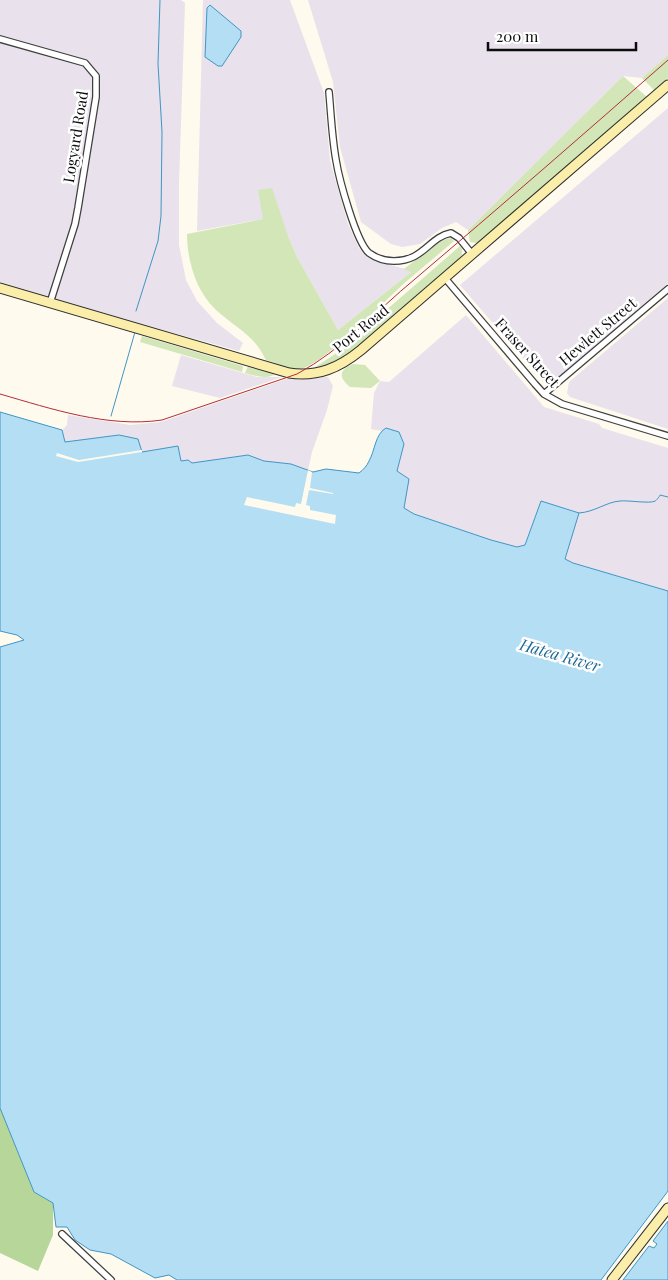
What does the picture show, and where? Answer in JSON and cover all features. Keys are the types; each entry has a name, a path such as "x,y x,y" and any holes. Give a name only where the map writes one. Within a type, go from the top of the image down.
{"main road":[{"name":"Port Road","path":"0,288 289,373 314,374 329,370 347,361 668,84"},
{"path":"612,1280 668,1208"}],"street":[{"name":"Logyard Road","path":"0,39 85,63 96,76 96,97 76,216 50,303"},
{"path":"329,92 336,162 354,229 368,252 382,259 395,261 411,259 426,250 442,236 451,233 459,238 472,254"},
{"name":"Fraser Street","path":"444,277 544,394 562,404 668,436"},
{"name":"Hewlett Street","path":"544,394 668,289"},
{"path":"62,1234 111,1280"}],"shaded area":[{"path":"0,0 181,0 185,3 179,183 179,245 186,280 197,301 217,323 243,343 239,351 0,282"},
{"path":"203,0 290,0 324,93 330,161 348,224 359,248 366,256 412,271 338,330 297,257 288,236 263,219 197,231"},
{"path":"308,0 668,0 668,55 642,78 623,76 468,230 456,222 442,228 420,244 402,247 391,244 361,222 340,147 333,82"},
{"path":"668,108 668,283 547,386 460,285"},
{"path":"668,298 668,429 570,397 567,393 569,382"},
{"path":"466,315 544,407 599,424 602,428 668,448 668,591 565,559 579,513 541,502 525,545 517,547 414,514 404,508 409,479 397,471 404,444 399,432 390,429 382,431 371,429 374,393 380,381 389,382"},
{"path":"181,355 257,377 282,377 220,398 172,386"},
{"path":"328,377 333,386 308,470 291,464 264,461 247,455 192,463 181,461 178,446 142,452 119,435 65,442 62,430 67,425 68,415 130,425 161,422 289,378 300,380"}],"green space":[{"path":"668,55 668,78 654,90 642,78"},
{"path":"623,76 647,97 477,243 470,242 468,230"},
{"path":"272,188 297,257 338,330 411,272 404,269 440,241 451,238 454,241 408,280 338,345 309,366 299,369 287,367 266,360 255,343 243,331 222,316 208,302 194,274 187,244 187,234 263,219 258,190"},
{"path":"460,246 462,255 454,265 349,355 338,363 311,370 338,352"},
{"path":"142,336 243,366 242,372 140,342"},
{"path":"353,364 365,365 380,381 371,388 350,387 343,380 342,374 345,369"},
{"path":"248,366 277,373 261,377 245,373"},
{"path":"0,1108 34,1192 53,1203 53,1235 38,1271 0,1253"}],"water":[{"path":"210,5 241,31 241,37 222,66 218,66 205,57 207,8"},
{"name":"Hātea River","path":"0,412 62,430 65,442 119,435 138,439 142,452 178,446 181,461 188,460 192,463 248,455 264,461 291,464 313,472 326,469 359,473 367,465 377,438 386,428 399,432 404,444 397,471 409,479 404,508 414,514 517,547 525,545 541,501 579,513 565,559 668,591 668,1191 601,1280 177,1280 169,1275 155,1278 111,1254 90,1250 75,1240 67,1227 56,1227 53,1203 34,1192 0,1108 0,647 24,640 17,635 0,631"},
{"path":"668,1221 668,1280 623,1280 649,1246 654,1248 657,1244 653,1241"}],"pier":[{"path":"142,450 142,452 78,462 56,456 57,453 79,460"},
{"path":"308,470 312,472 310,488 333,494 309,490 306,505 310,506 310,510 336,515 335,524 244,505 247,497 295,507 296,503 301,504"}],"waterway":[{"path":"136,311 158,241 161,216 162,132 158,64 160,0"},
{"path":"111,416 135,332"},
{"path":"579,513 615,502 653,502 660,495 668,497"}],"railway":[{"path":"0,394 80,416 142,422 162,420 297,374 344,342 668,60"}]}
